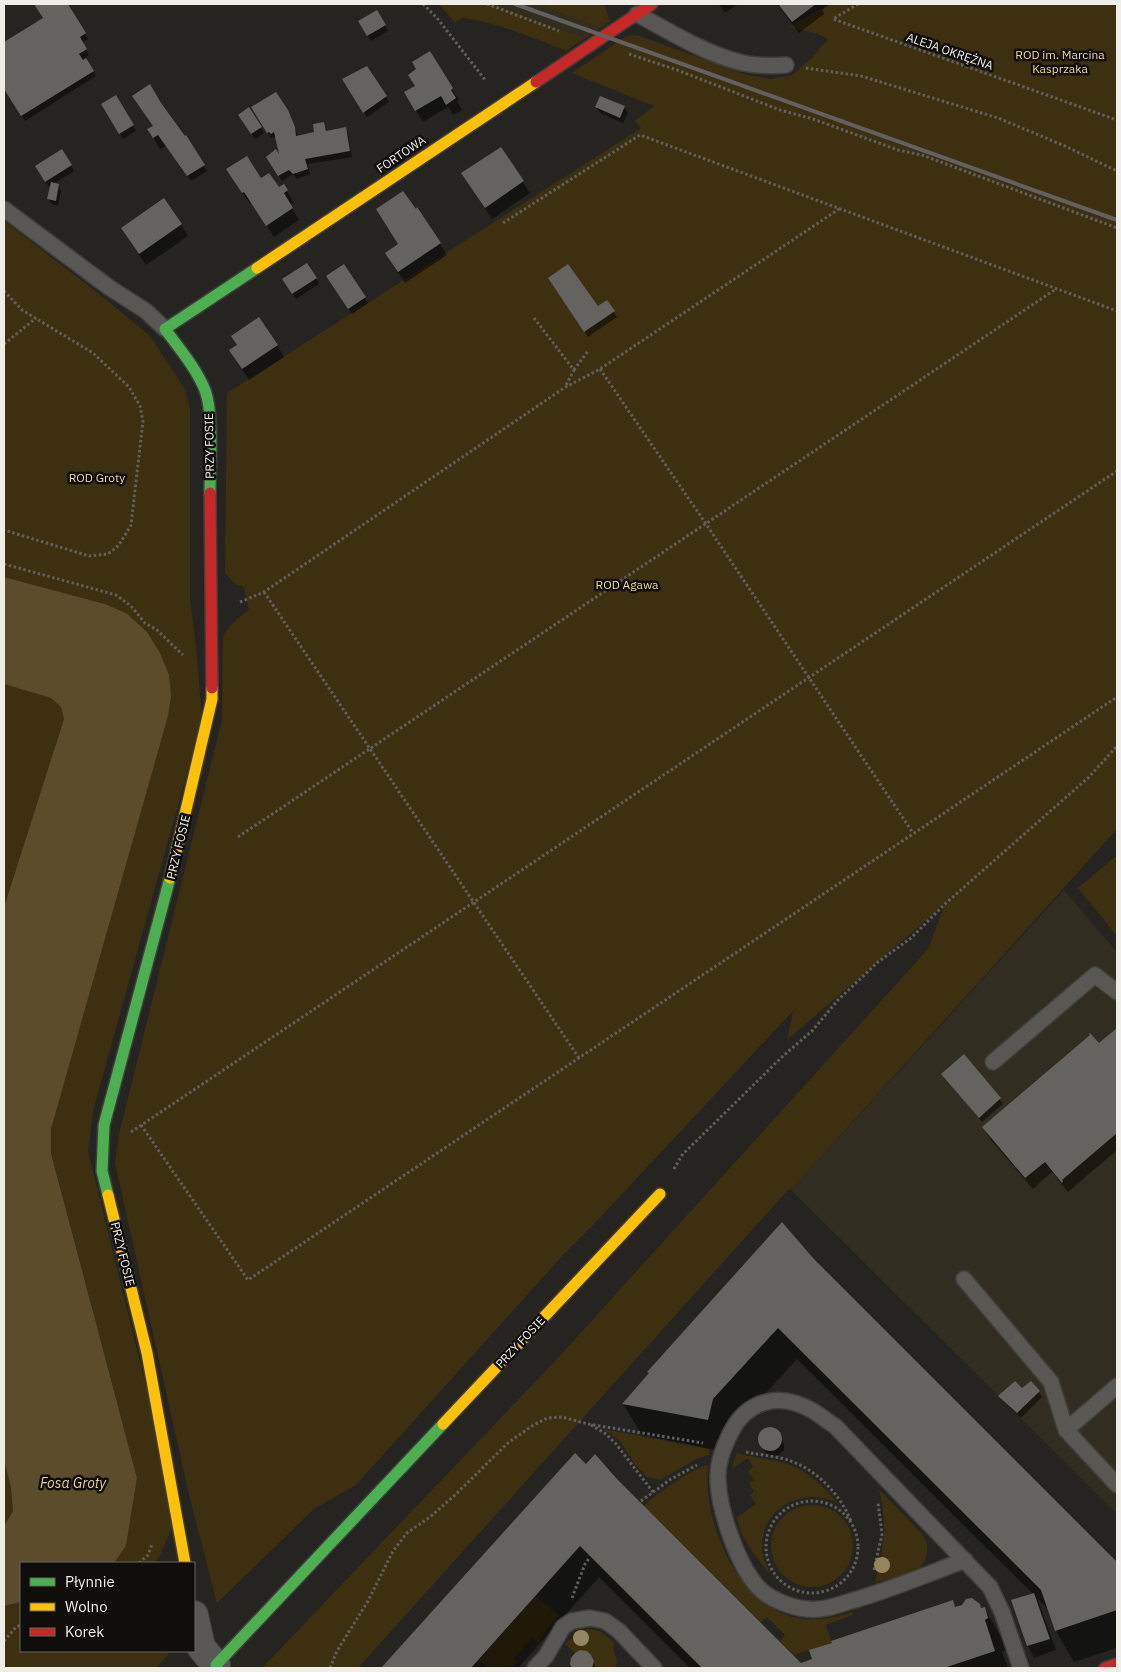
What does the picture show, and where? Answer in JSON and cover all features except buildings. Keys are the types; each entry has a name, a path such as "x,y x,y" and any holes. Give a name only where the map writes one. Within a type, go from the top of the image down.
{"street":[{"name":"FORTOWA","path":"165,329 652,4"},
{"name":"PRZY FOSIE","path":"165,329 194,369 205,391 209,412 212,699 178,849 104,1125 102,1171 147,1353 184,1562"},
{"name":"PRZY FOSIE","path":"195,1622 197,1636 215,1667 660,1194"},
{"path":"1105,1668 1117,1664"}],"lane":[{"path":"637,14 698,47 743,63 766,66 786,65"},
{"name":"PRZY FOSIE","path":"4,209 110,288 146,311 165,329"},
{"path":"993,1062 1095,975 1117,992"},
{"path":"964,1279 1051,1382 1066,1430 1117,1485"},
{"path":"1066,1430 1117,1386"},
{"path":"965,1560 870,1596 832,1607 808,1610 782,1603 757,1586 743,1564 721,1508 718,1480 719,1459 734,1425 759,1403 770,1401 793,1404 812,1411 835,1426 965,1560 990,1587 1002,1612 1021,1668"},
{"path":"535,1668 546,1656 564,1627 572,1621 590,1618 605,1621 619,1631 654,1668"}],"path":[{"path":"423,4 438,18 467,54 502,103"},
{"path":"487,4 593,44 677,70 780,110 813,119 898,150 922,155 1117,228"},
{"name":"ALEJA OKRĘŻNA","path":"858,4 833,19 1117,120"},
{"path":"786,65 861,76 998,118 1065,146 1117,171"},
{"path":"503,223 640,135 1117,311"},
{"path":"247,599 264,592 564,388 600,369 838,208"},
{"path":"238,837 1056,289"},
{"path":"4,290 22,310 92,353 129,387 140,406 143,421 131,526 119,545 108,554 88,556 4,530"},
{"path":"4,344 36,318"},
{"path":"534,318 574,370"},
{"path":"564,388 588,351"},
{"path":"600,369 913,833"},
{"path":"126,1133 132,1132 1117,471"},
{"path":"4,564 116,595 131,606 145,623 157,630 188,660 212,660"},
{"path":"264,592 579,1058"},
{"path":"141,1125 248,1280 1117,697"},
{"path":"660,1194 682,1155 783,1056 812,1031 838,1000 878,962 911,938 946,903 1088,777 1117,746"},
{"path":"330,1668 337,1651 368,1601 394,1551 407,1533 442,1506 509,1442 532,1426 547,1418 562,1417 579,1421"},
{"path":"588,1424 606,1434 616,1444 653,1492"},
{"path":"641,1501 688,1469 704,1462 719,1459"},
{"path":"870,1596 882,1534 872,1465"},
{"path":"814,1501 828,1503 841,1510 851,1521 857,1534 858,1555 849,1575 839,1585 826,1592 811,1594 797,1591 784,1584 774,1574 768,1560 767,1539 776,1519 786,1509 799,1502 814,1501"},
{"path":"572,1621 567,1610 585,1564 590,1557"},
{"path":"4,1641 16,1627 20,1625"}],"shaded area":[{"path":"493,4 537,4 600,28 585,38"},
{"path":"1064,890 1117,952 1117,1514 791,1190"}],"green space":[{"path":"439,4 493,4 585,38 566,51 489,23 462,18 455,23"},
{"path":"537,4 604,4 610,21 600,28"},
{"name":"ROD Agawa","path":"828,4 1117,4 1117,829 791,1190 789,1189 358,1668 262,1668 557,1359 928,949 945,904 787,1040 793,1011 565,1253 356,1485 314,1509 217,1603 189,1495 115,1163 119,1134 222,720 223,637 231,625 249,610 244,587 235,584 225,573 227,393 641,128 635,121 654,106 572,73 625,37 631,35 640,36 744,74 771,79 792,75 811,59 828,39 815,33 790,27"},
{"name":"ROD Groty","path":"4,221 98,293 150,336 185,389 190,409 190,599 202,719 93,1111 88,1151 170,1484 172,1527 159,1558 155,1562 115,1562 126,1546 137,1478 51,1152 51,1128 126,613 105,604 4,577"},
{"path":"4,684 51,698 61,707 64,719 4,907"},
{"path":"1115,857 1117,859 1117,936 1078,888"},
{"path":"603,1429 709,1449 709,1455 698,1458 660,1480 647,1477 634,1463 619,1440"},
{"path":"737,1453 789,1464 805,1472 819,1483 838,1503 825,1498 812,1497 788,1503 777,1510 769,1520 764,1532 762,1546 766,1564 771,1575 750,1548 739,1525 737,1517 756,1504 750,1495 754,1492 749,1483 754,1480 748,1471 753,1467 748,1458 731,1469"},
{"path":"4,1460 11,1488 13,1511 4,1526"},
{"path":"706,1465 708,1466 711,1513 729,1560 743,1582 760,1599 780,1612 803,1619 828,1618 852,1612 853,1615 826,1625 832,1643 794,1655 780,1641 785,1635 767,1617 761,1622 644,1506 674,1483"},
{"path":"879,1489 922,1534 926,1542 927,1551 923,1564 912,1574 875,1582 884,1536 882,1502"},
{"path":"804,1505 820,1505 835,1512 846,1523 853,1538 850,1562 841,1575 820,1587 804,1587 789,1580 778,1569 771,1554 771,1538 778,1523 789,1512"},
{"path":"536,1596 559,1616 548,1627 538,1643 532,1638 513,1659 517,1663 510,1668 488,1668 479,1660"},
{"path":"20,1602 20,1652 169,1652 168,1655 156,1668 4,1668 4,1606"},
{"path":"587,1629 602,1633 615,1644 613,1648 617,1661 615,1668 592,1668 593,1660 590,1654 583,1651 575,1653 565,1644 577,1633"}],"water":[{"name":"Fosa Groty","path":"4,577 105,604 126,613 147,632 160,653 169,675 171,696 168,716 51,1129 51,1153 137,1478 126,1546 115,1562 20,1562 20,1602 4,1606 4,1526 13,1511 11,1488 4,1460 4,907 64,719 61,707 51,698 4,684"}],"railway":[{"path":"515,4 1117,220"}],"traffic: fast":[{"path":"210,493 211,426 208,400 205,390 192,366 165,329 257,268"},
{"path":"108,1195 102,1171 104,1125 170,878"},
{"path":"216,1665 443,1424"}],"traffic: slow":[{"path":"257,268 536,82"},
{"path":"170,878 212,699 212,688"},
{"path":"443,1424 660,1194"},
{"path":"108,1195 147,1353 185,1562"}],"traffic: jam":[{"path":"536,82 652,4"},
{"path":"210,493 212,688"},
{"path":"1105,1668 1117,1664"}],"park label":[{"name":"ROD im. Marcina Kasprzaka","path":"1060,61"}]}
